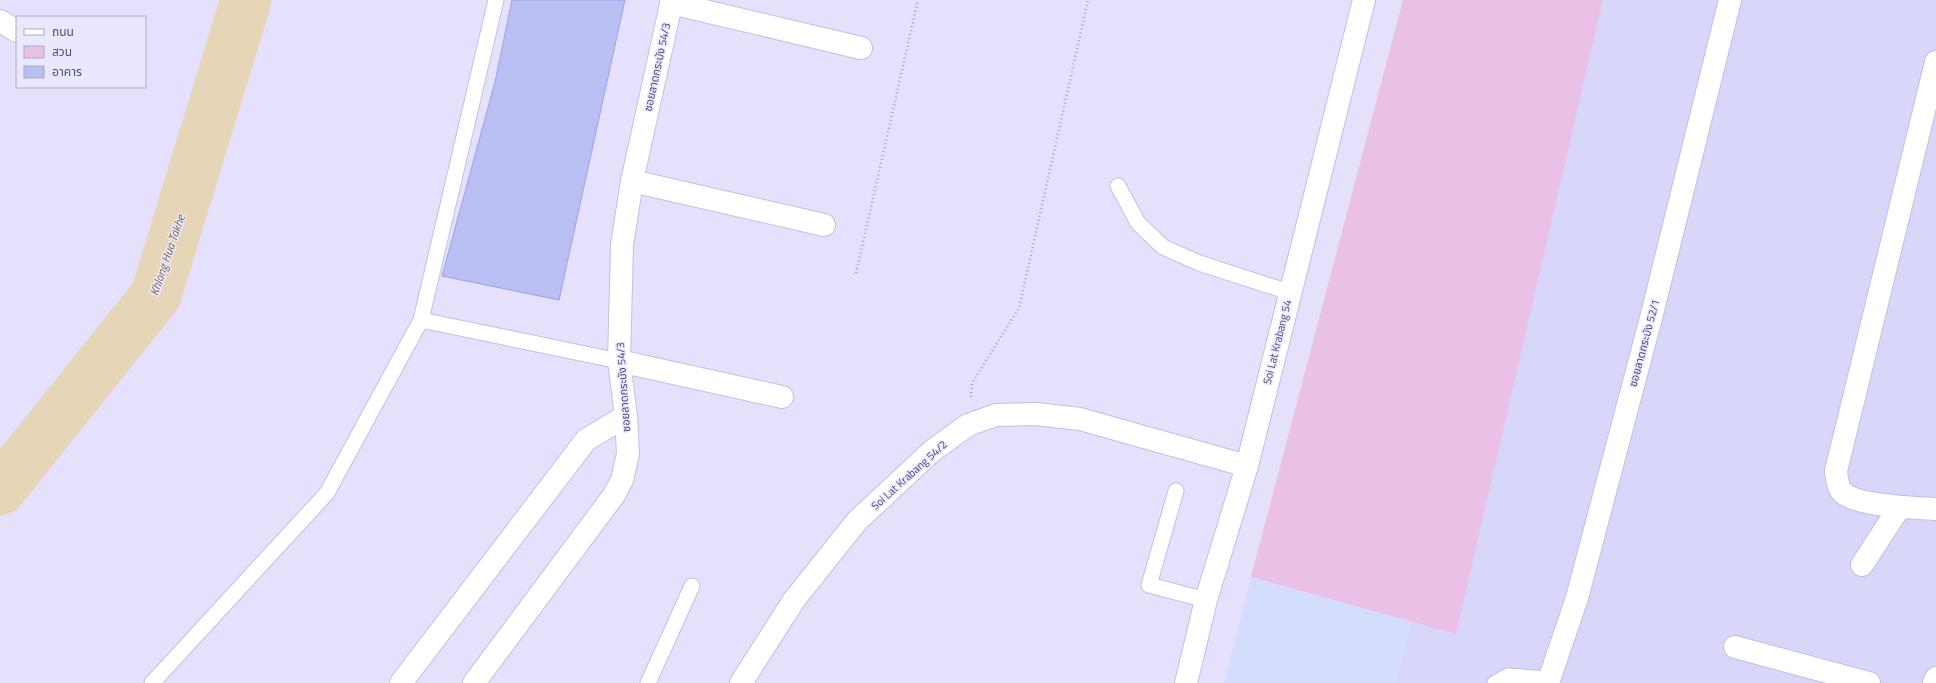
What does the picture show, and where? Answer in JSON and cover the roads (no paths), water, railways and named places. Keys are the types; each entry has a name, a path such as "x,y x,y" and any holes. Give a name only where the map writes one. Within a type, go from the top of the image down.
{"street":[{"name":"Soi Lat Krabang 54","path":"1186,683 1206,600 1247,466 1289,292 1364,0"},
{"name":"ซอยลาดกระบัง 52/1","path":"1548,681 1577,598 1652,314 1730,0"},
{"path":"672,1 861,48"},
{"name":"ซอยลาดกระบัง 54/3","path":"474,683 614,496 622,480 628,454 626,416 619,361 622,244 632,180 672,1"},
{"path":"0,21 16,30"},
{"path":"1936,62 1836,471 1838,482 1842,491 1850,497 1900,508 1936,509"},
{"path":"632,180 824,225"},
{"path":"619,361 782,397"},
{"name":"Soi Lat Krabang 54/2","path":"741,683 794,600 857,521 932,451 968,425 996,415 1036,414 1080,419 1247,466"},
{"path":"401,683 563,468 586,440 626,416"},
{"path":"1862,565 1900,508"},
{"path":"1735,647 1869,683"},
{"path":"1934,683 1936,678"}],"lane":[{"path":"152,683 327,493 421,320 496,0"},
{"path":"1118,186 1138,223 1163,247 1199,263 1289,292"},
{"path":"421,320 619,361"},
{"path":"1176,491 1149,585 1206,600"},
{"path":"648,683 692,586"},
{"path":"1495,683 1508,676 1548,681"}],"waterway":[{"name":"Khlong Hua Takhe","path":"0,490 156,295 246,0"}]}
